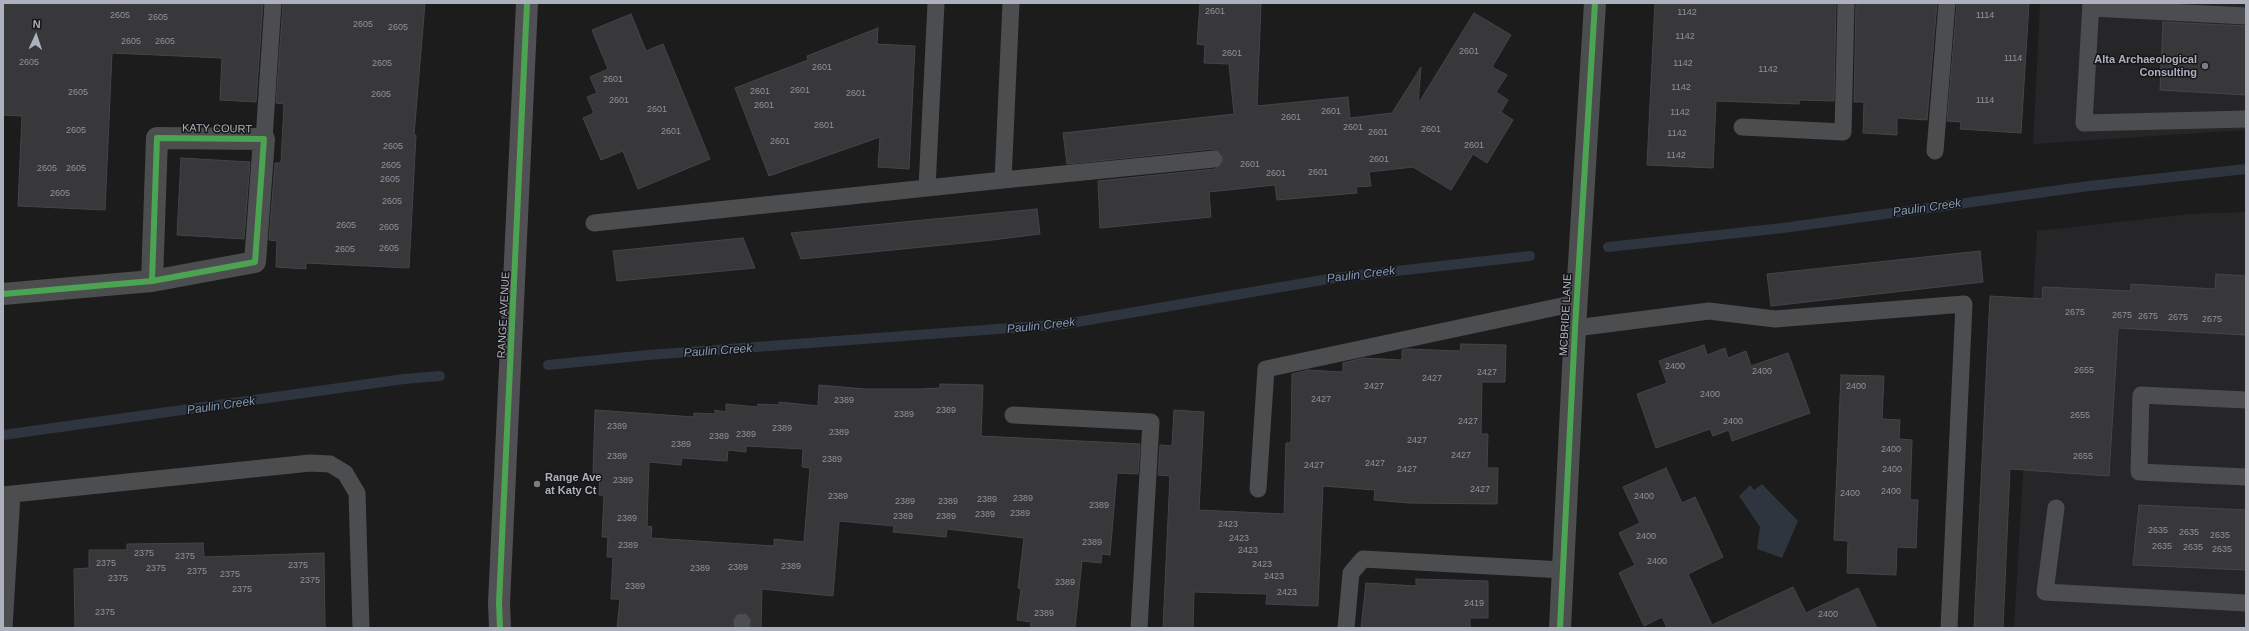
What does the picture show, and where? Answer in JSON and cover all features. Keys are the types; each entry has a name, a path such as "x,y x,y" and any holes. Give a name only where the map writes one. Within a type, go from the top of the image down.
{"street":[{"name":"RANGE AVENUE","path":"500,628 499,603 527,3"},
{"name":"MCBRIDE LANE","path":"1560,628 1574,328 1595,3"},
{"name":"KATY COURT","path":"3,294 152,281 255,262 264,139 157,138 152,281"}],"lane":[{"path":"264,139 273,3"},
{"path":"927,188 936,3"},
{"path":"1003,180 1011,3"},
{"path":"1742,127 1843,132 1846,3"},
{"path":"1935,151 1947,3"},
{"path":"2246,16 2091,5 2084,123 2246,120"},
{"path":"594,223 1214,159"},
{"path":"1258,488 1266,369 1576,303"},
{"path":"1574,328 1709,311 1775,319 1964,304 1949,628"},
{"path":"2246,400 2141,395 2139,472 2246,477"},
{"path":"1013,415 1151,422 1139,628"},
{"path":"4,628 8,495 310,463 330,464 345,473 357,493 361,628"},
{"path":"2056,508 2045,592 2246,603"},
{"path":"1346,628 1351,573 1363,559 1563,570"}],"shaded area":[{"path":"2040,3 2246,3 2246,130 2033,144"},
{"path":"2246,212 2246,628 2014,628 2037,231 2190,214"},
{"path":"1762,484 1798,521 1782,558 1757,549 1760,527 1739,496 1750,485 1754,490"}],"building":[{"path":"3,3 263,3 256,102 220,100 222,58 112,53 105,210 18,206 22,116 3,115"},
{"path":"283,3 425,3 414,135 416,135 409,268 306,263 306,269 276,267 277,241 269,240 275,163 281,163 284,104 276,103"},
{"path":"1200,3 1261,3 1257,106 1348,97 1350,118 1392,113 1421,67 1418,104 1474,13 1511,35 1492,67 1507,75 1496,92 1508,100 1501,112 1513,120 1487,163 1473,154 1451,190 1413,167 1369,172 1371,186 1356,187 1357,193 1277,200 1275,185 1209,192 1211,217 1100,228 1098,181 1215,169 1223,163 1222,153 1213,149 1067,164 1063,133 1234,114 1229,64 1204,63 1205,45 1197,44"},
{"path":"1655,3 1836,3 1834,101 1799,100 1799,104 1716,101 1713,168 1647,165"},
{"path":"1856,3 1937,3 1927,120 1897,118 1897,135 1863,133 1864,102 1854,102"},
{"path":"1957,3 2029,3 2021,133 1960,129 1961,122 1947,121"},
{"path":"631,14 646,51 663,44 710,159 638,189 623,151 601,160 583,118 594,113 587,97 597,93 590,77 608,69 592,30"},
{"path":"2163,22 2246,26 2246,95 2160,90"},
{"path":"878,28 877,44 915,46 909,169 878,167 880,137 769,176 735,88 808,60 807,56"},
{"path":"181,158 250,162 244,239 177,235"},
{"path":"1037,209 1040,234 801,259 791,233"},
{"path":"743,238 755,268 617,281 613,251"},
{"path":"1980,251 1983,282 1771,306 1767,274"},
{"path":"2216,274 2246,276 2246,335 2118,328 2109,476 2010,469 2003,628 1974,628 1990,296 2042,299 2043,287 2131,291 2131,284 2215,289"},
{"path":"1461,344 1506,345 1505,382 1482,382 1481,434 1488,434 1487,468 1498,468 1497,504 1409,503 1374,500 1375,490 1323,486 1318,606 1266,604 1267,594 1194,592 1193,628 1163,628 1170,476 1158,475 1160,445 1172,446 1174,410 1204,412 1199,510 1284,514 1286,443 1291,443 1292,374 1308,370 1343,372 1343,363 1363,358 1402,360 1402,350 1460,351"},
{"path":"1704,345 1707,355 1725,348 1728,358 1746,351 1751,366 1788,353 1810,413 1732,441 1729,430 1713,436 1710,429 1656,448 1637,394 1667,383 1659,361"},
{"path":"1841,375 1884,376 1882,419 1900,420 1899,439 1912,440 1910,500 1918,500 1916,548 1897,547 1896,575 1847,573 1848,541 1834,540"},
{"path":"940,384 983,385 981,436 1140,444 1138,474 1117,473 1110,555 1102,554 1101,563 1082,561 1075,628 1030,628 1031,622 1017,620 1021,589 1018,588 1024,538 947,529 946,537 893,532 894,526 839,521 833,596 762,589 761,628 752,628 750,617 742,612 734,617 732,628 617,628 620,599 611,599 613,557 607,557 608,537 602,537 604,495 599,495 600,475 593,475 595,410 694,417 694,413 715,414 715,410 726,412 726,404 757,407 758,404 779,405 779,402 818,406 819,385 866,389 940,388","holes":["746,446 803,449 802,467 810,468 804,542 774,539 774,546 651,538 652,527 647,526 649,462 681,465 682,458 727,461 728,450 746,452"]},
{"path":"1666,468 1682,503 1695,497 1723,557 1688,574 1712,625 1793,587 1806,613 1858,588 1877,628 1667,628 1662,617 1644,626 1619,573 1635,565 1619,533 1640,523 1623,487"},
{"path":"2139,505 2246,510 2246,570 2133,565"},
{"path":"203,543 204,557 324,553 325,628 75,628 74,569 89,568 89,550 127,550 127,544"},
{"path":"1416,579 1488,581 1488,618 1470,618 1470,628 1361,628 1366,583 1416,586"}],"waterway":[{"name":"Paulin Creek","path":"1608,247 1783,228 2089,186 2246,169"},
{"name":"Paulin Creek","path":"548,365 648,355 1065,324 1334,278 1530,256"},
{"name":"Paulin Creek","path":"3,435 404,379 440,376"}],"cycle path":[{"path":"500,628 499,603 527,3"},
{"path":"1560,628 1575,328 1595,3"},
{"path":"3,294 152,281 255,262 264,139 157,138 152,281"}],"place":[{"name":"Alta Archaeological Consulting","path":"2205,66"},
{"name":"Range Ave at Katy Ct","path":"537,484"}]}
